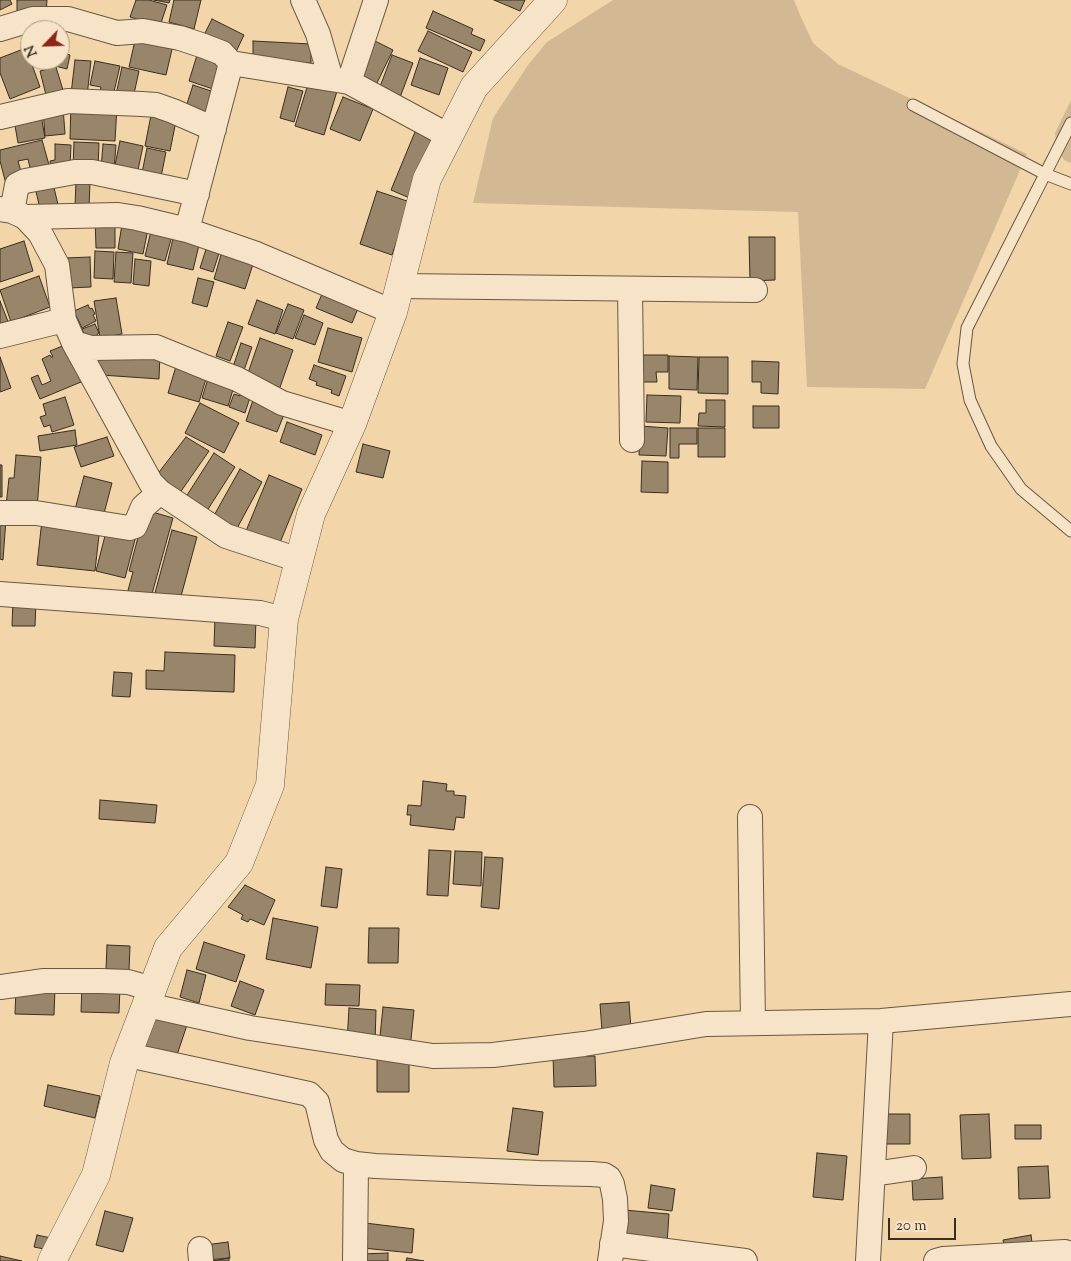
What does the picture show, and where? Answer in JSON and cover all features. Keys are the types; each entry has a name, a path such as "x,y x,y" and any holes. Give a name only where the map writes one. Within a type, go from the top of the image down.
{"street":[{"path":"303,0 340,81"},
{"path":"340,81 376,0"},
{"path":"52,1261 96,1175 124,1063 168,948 238,863 270,785 284,619 311,514 352,424 396,299 427,179 474,87 553,0"},
{"path":"0,29 33,19 68,19 117,33 143,31 180,38 222,53 231,63 340,81 449,136"},
{"path":"187,230 231,63"},
{"path":"0,117 68,101 112,102 156,105 214,129"},
{"path":"12,212 17,185 75,172 92,172 197,194"},
{"path":"12,212 118,215 187,230 396,299 630,289 755,290"},
{"path":"12,212 40,233 57,265 64,320 74,344 152,483 160,492 226,536 300,560"},
{"path":"630,289 632,440"},
{"path":"0,336 64,320"},
{"path":"74,344 91,348 156,347 237,379 282,403 352,424"},
{"path":"0,513 36,513 129,528 135,526 143,507 160,492"},
{"path":"0,594 260,613 284,619"},
{"path":"750,818 753,1023"},
{"path":"0,987 44,981 128,982 150,997 250,1028 433,1056 493,1055 584,1044 706,1024 881,1021 1071,1004"},
{"path":"868,1261 881,1021"},
{"path":"128,1055 309,1094 317,1102 326,1140 332,1151 343,1160 356,1164 604,1175 609,1178 612,1184 615,1199 616,1221 611,1253 745,1261"},
{"path":"355,1261 356,1164"},
{"path":"873,1174 914,1168"},
{"path":"936,1261 943,1259 1064,1252"}],"lane":[{"path":"913,106 1045,174 1071,184"},
{"path":"1071,122 967,328 963,364 970,400 991,446 1021,489 1071,531"}],"shaded area":[{"path":"613,0 794,0 813,43 838,64 1027,154 925,389 807,387 798,212 473,203 493,118 528,65 547,42"},
{"path":"1071,100 1071,163 1064,160 1057,149 1055,133"}],"building":[{"path":"0,0 10,0 12,4 0,10"},
{"path":"17,0 47,0 46,12 17,11"},
{"path":"136,0 149,0 167,5 160,26 130,17"},
{"path":"154,0 170,0 169,3"},
{"path":"174,0 201,0 194,29 169,22"},
{"path":"494,0 525,0 520,11"},
{"path":"433,11 473,29 471,34 485,40 480,51 426,28"},
{"path":"212,19 244,35 235,54 203,37"},
{"path":"428,31 472,52 463,72 418,51"},
{"path":"136,36 173,45 166,75 129,67"},
{"path":"253,41 311,44 311,63 253,60"},
{"path":"375,41 393,50 376,85 358,76"},
{"path":"20,50 20,70 34,70 40,87 10,99 0,73 0,58"},
{"path":"198,52 223,60 213,89 189,81"},
{"path":"392,55 413,63 399,100 378,92"},
{"path":"420,58 448,68 439,95 411,85"},
{"path":"75,60 91,61 87,96 71,94"},
{"path":"95,61 120,66 113,96 100,93 101,87 90,85"},
{"path":"122,67 139,71 132,103 115,99"},
{"path":"57,70 63,90 46,95 40,71"},
{"path":"309,81 337,91 324,135 295,126"},
{"path":"193,85 214,92 207,116 185,110"},
{"path":"288,87 303,91 294,122 280,118"},
{"path":"343,97 373,109 360,141 330,129"},
{"path":"71,104 117,106 115,141 70,139"},
{"path":"63,107 65,134 45,136 43,109"},
{"path":"40,109 45,138 18,143 13,114"},
{"path":"152,110 177,116 170,151 145,146"},
{"path":"415,132 436,141 412,199 391,190"},
{"path":"42,140 51,172 32,177 28,159 18,161 22,175 6,184 0,161 0,150"},
{"path":"120,141 143,146 138,170 115,165"},
{"path":"74,142 99,143 98,168 73,168"},
{"path":"55,144 71,145 70,167 52,172 50,161 55,160"},
{"path":"103,144 116,145 114,170 101,169"},
{"path":"147,148 166,152 161,177 142,173"},
{"path":"52,179 59,209 41,213 34,183"},
{"path":"76,181 90,182 89,207 75,206"},
{"path":"377,191 410,202 392,255 360,244"},
{"path":"95,218 115,218 115,248 96,248"},
{"path":"123,218 149,224 143,254 118,249"},
{"path":"152,227 173,232 165,261 145,256"},
{"path":"174,234 200,241 193,270 167,264"},
{"path":"749,237 775,237 775,280 750,281"},
{"path":"24,241 33,271 0,282 0,249"},
{"path":"208,243 221,247 213,272 200,268"},
{"path":"223,248 255,258 245,289 214,279"},
{"path":"95,251 114,252 113,279 94,278"},
{"path":"116,252 133,253 131,283 114,282"},
{"path":"90,257 91,287 68,288 65,258"},
{"path":"135,259 151,261 149,286 133,284"},
{"path":"39,276 50,307 11,322 0,290"},
{"path":"198,278 214,282 207,307 192,303"},
{"path":"325,287 361,301 352,323 316,308"},
{"path":"116,298 122,334 100,338 94,301"},
{"path":"257,300 283,310 275,334 248,324"},
{"path":"0,301 9,324 0,327"},
{"path":"288,304 304,310 293,339 276,333"},
{"path":"88,305 95,314 93,315 96,321 82,328 74,311"},
{"path":"304,315 323,323 315,345 295,338"},
{"path":"228,322 243,327 230,361 216,356"},
{"path":"95,324 101,342 89,346 82,329"},
{"path":"328,328 362,338 352,372 318,362"},
{"path":"260,338 293,350 278,393 245,382"},
{"path":"241,343 252,347 242,376 231,373"},
{"path":"65,345 81,382 40,399 31,378 38,375 42,385 51,381 42,359 50,355 53,357 50,351"},
{"path":"99,352 160,353 159,379 101,375 101,366 98,365"},
{"path":"641,355 668,355 668,372 656,372 657,382 641,382"},
{"path":"669,356 698,357 697,390 669,389"},
{"path":"0,357 11,388 0,392"},
{"path":"699,357 728,357 728,394 698,393"},
{"path":"752,361 779,362 778,394 761,393 761,382 752,382"},
{"path":"177,363 208,372 199,402 168,393"},
{"path":"314,365 346,376 339,396 331,393 332,390 316,385 317,382 309,379"},
{"path":"210,372 236,380 228,406 202,398"},
{"path":"245,387 252,391 245,413 229,407 234,394 240,396"},
{"path":"647,395 681,396 680,423 646,422"},
{"path":"65,397 74,425 52,432 50,425 44,427 40,417 46,415 43,404"},
{"path":"253,400 285,412 277,432 246,421"},
{"path":"706,400 725,400 725,427 698,426 699,413 706,413"},
{"path":"200,403 239,423 224,453 185,433"},
{"path":"753,406 779,406 779,428 753,428"},
{"path":"287,422 322,435 315,455 280,442"},
{"path":"640,426 668,428 666,456 639,455"},
{"path":"670,428 697,428 697,444 679,444 679,458 670,458"},
{"path":"698,428 725,428 725,457 698,457"},
{"path":"75,430 77,445 40,451 38,436"},
{"path":"107,437 114,456 81,467 74,447"},
{"path":"186,437 209,451 177,497 153,480"},
{"path":"363,444 390,451 383,478 356,472"},
{"path":"214,453 235,467 203,517 182,503"},
{"path":"16,455 41,457 37,509 6,506 9,478 14,478"},
{"path":"642,461 668,462 668,493 641,492"},
{"path":"0,465 2,465 2,497 0,497"},
{"path":"240,469 262,482 235,532 212,519"},
{"path":"269,475 302,489 279,545 246,531"},
{"path":"84,476 112,483 102,521 74,513"},
{"path":"149,511 173,518 150,601 127,594 133,572 129,571 140,530"},
{"path":"0,519 6,519 3,560 0,559"},
{"path":"42,520 100,526 95,571 37,565"},
{"path":"107,528 136,536 125,578 96,571"},
{"path":"172,530 197,537 180,600 155,593"},
{"path":"13,600 36,601 35,626 12,626"},
{"path":"215,617 256,619 255,648 214,646"},
{"path":"165,652 235,655 234,692 146,689 146,670 164,671"},
{"path":"114,672 132,673 130,697 112,696"},
{"path":"423,781 447,784 446,791 454,791 454,795 466,796 464,818 456,817 454,830 410,825 411,815 407,815 408,805 421,806"},
{"path":"100,800 157,805 155,823 99,819"},
{"path":"429,850 451,851 448,896 427,895"},
{"path":"455,851 482,852 481,886 453,884"},
{"path":"485,857 503,858 499,909 481,907"},
{"path":"326,867 342,869 337,908 321,906"},
{"path":"245,885 275,900 264,925 250,919 248,922 241,919 243,915 228,907"},
{"path":"273,918 318,927 311,968 266,959"},
{"path":"369,928 399,928 398,963 368,963"},
{"path":"204,942 245,955 236,982 196,969"},
{"path":"107,945 130,946 129,970 106,969"},
{"path":"187,970 206,975 199,1003 180,997"},
{"path":"240,981 264,990 255,1015 231,1006"},
{"path":"326,984 360,985 359,1006 325,1005"},
{"path":"82,985 120,986 119,1013 81,1012"},
{"path":"16,988 55,989 54,1015 15,1014"},
{"path":"629,1002 631,1029 602,1031 600,1004"},
{"path":"383,1007 414,1010 410,1049 379,1046"},
{"path":"349,1008 376,1010 375,1043 347,1042"},
{"path":"152,1011 188,1022 176,1058 141,1046"},
{"path":"377,1055 409,1055 409,1092 377,1092"},
{"path":"553,1056 595,1056 596,1086 554,1087"},
{"path":"48,1085 100,1096 95,1118 44,1106"},
{"path":"513,1108 543,1112 538,1155 507,1151"},
{"path":"885,1114 910,1114 910,1144 885,1144"},
{"path":"989,1114 991,1158 962,1159 960,1115"},
{"path":"1015,1125 1041,1125 1041,1139 1015,1139"},
{"path":"817,1153 847,1156 843,1200 813,1197"},
{"path":"1048,1166 1050,1198 1019,1199 1018,1167"},
{"path":"942,1177 943,1199 913,1200 912,1179"},
{"path":"651,1185 675,1189 672,1211 648,1208"},
{"path":"624,1210 669,1214 667,1244 622,1241"},
{"path":"105,1211 133,1218 123,1252 96,1245"},
{"path":"365,1223 414,1229 412,1253 363,1248"},
{"path":"37,1235 51,1238 49,1250 34,1247"},
{"path":"1031,1235 1033,1250 1006,1254 1003,1240"},
{"path":"228,1242 230,1258 207,1260 205,1245"},
{"path":"388,1253 388,1261 362,1261 361,1254"},
{"path":"0,1256 22,1261 0,1261"},
{"path":"229,1258 229,1261 212,1261"},
{"path":"407,1258 424,1261 406,1261"}]}
